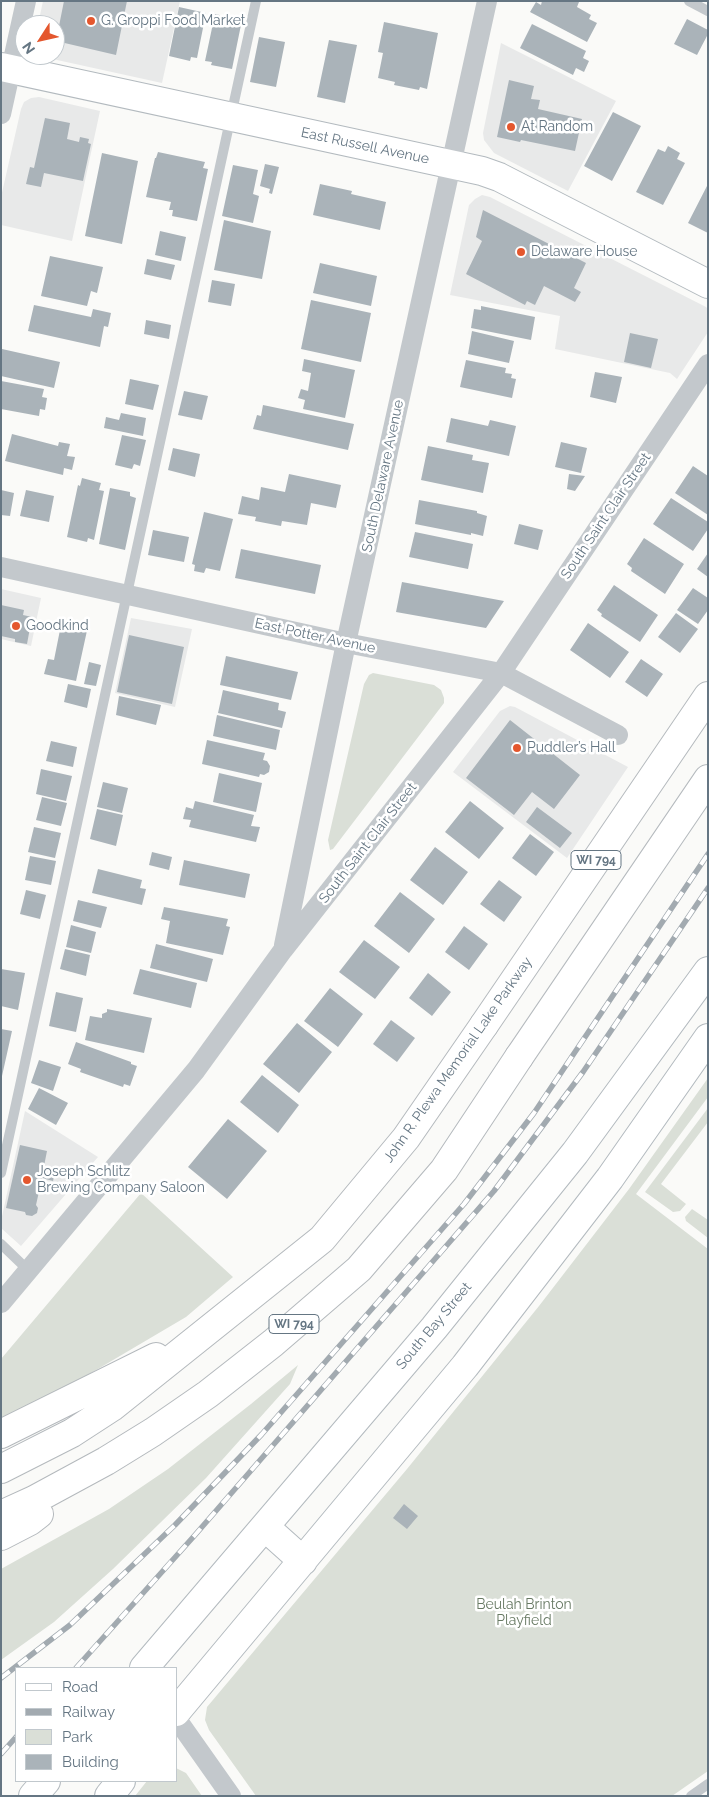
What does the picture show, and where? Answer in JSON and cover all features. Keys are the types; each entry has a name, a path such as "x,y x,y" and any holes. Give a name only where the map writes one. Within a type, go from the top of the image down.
{"main road":[{"name":"East Russell Avenue","path":"6,68 482,171 499,177 708,284"},
{"name":"John R. Plewa Memorial Lake Parkway","path":"1,1469 72,1433 112,1407 322,1239 406,1138 708,696"},
{"name":"WI 794","path":"1,1515 34,1500 106,1461 153,1432 208,1394 273,1343 359,1269 444,1170 708,779"},
{"name":"South Bay Street","path":"145,1667 434,1328 575,1153 708,971"},
{"path":"178,1710 465,1366 610,1178 708,1038"},
{"path":"575,1153 610,1178"},
{"path":"1,1434 205,1332"},
{"path":"1,1536 30,1521 106,1461"},
{"path":"264,1527 303,1561"},
{"path":"33,1796 45,1782"},
{"path":"108,1796 120,1782"}],"street":[{"path":"1,114 6,68 26,1"},
{"name":"South Delaware Avenue","path":"283,950 346,644 487,1"},
{"name":"South Saint Clair Street","path":"1,1303 196,1070 283,950 502,673 708,364"},
{"name":"East Potter Avenue","path":"1,567 346,644 502,673 618,734"},
{"path":"178,1721 231,1796"}],"lane":[{"path":"1,1173 256,1"},
{"path":"689,1 707,8"},
{"path":"1,1244 29,1271"},
{"path":"691,1796 708,1784"}],"shaded area":[{"path":"43,1 180,1 162,83 65,62 65,15 40,15"},
{"path":"501,43 616,101 568,191 494,153 484,140 483,133"},
{"path":"39,97 100,111 72,241 1,225 1,197 21,109 24,102 31,98"},
{"path":"482,195 490,197 706,307 708,309 708,332 677,379 670,373 555,349 560,316 450,295 469,205"},
{"path":"1,589 41,598 31,646 1,639"},
{"path":"131,618 192,629 175,707 115,693"},
{"path":"510,706 628,767 567,858 453,772 500,711"},
{"path":"25,1111 98,1157 21,1246 1,1228 1,1221"}],"green space":[{"path":"373,673 434,685 441,690 444,703 333,849 330,850 328,840 364,684 369,675"},
{"name":"Beulah Brinton Playfield","path":"708,1078 708,1097 636,1194 708,1249 708,1771 672,1796 256,1796 209,1730 205,1720 207,1707 407,1469 539,1306 629,1189"},
{"path":"708,1108 708,1122 661,1184 686,1204 680,1211 673,1212 645,1192"},
{"path":"141,1193 233,1277 186,1317 69,1386 1,1420 1,1359"},
{"path":"692,1209 708,1220 708,1238 686,1221 685,1217"},
{"path":"298,1365 290,1384 206,1478 113,1569 54,1622 1,1660 1,1569 109,1509 168,1469"},
{"path":"178,1769 186,1773 202,1796 135,1796 146,1782 178,1782"}],"building":[{"name":"G. Groppi Food Market","path":"64,1 127,1 116,55 65,43 65,15 61,15"},
{"path":"542,1 579,2 577,7 591,15 589,19 597,23 587,42 530,12 536,2 541,5"},
{"path":"179,7 206,13 197,58 191,57 190,61 169,56"},
{"path":"215,14 242,20 232,69 211,65 212,62 205,61"},
{"path":"687,19 708,30 708,34 697,55 674,44"},
{"path":"384,22 438,33 427,89 420,87 419,90 394,85 395,82 378,78 383,53 378,52"},
{"path":"532,24 586,51 583,58 589,61 584,72 576,68 573,75 520,48"},
{"path":"259,37 285,42 276,87 250,82"},
{"path":"329,40 357,45 345,103 317,97"},
{"path":"509,80 534,86 531,99 540,100 538,109 582,119 575,151 497,137"},
{"path":"613,112 641,126 612,181 584,166"},
{"path":"45,118 70,123 67,139 79,142 80,137 89,139 88,143 91,144 83,181 44,173 41,187 26,184 30,167 34,168"},
{"path":"668,146 680,153 677,159 685,163 663,205 636,192 658,149 665,152"},
{"path":"158,152 205,162 203,168 208,169 197,221 172,216 173,210 169,210 171,202 146,197"},
{"path":"102,153 138,161 122,244 85,236"},
{"path":"265,164 279,167 272,194 269,193 270,189 260,186"},
{"path":"233,165 258,170 253,194 259,196 253,223 222,216"},
{"path":"320,184 352,191 351,194 386,202 380,230 313,215"},
{"path":"708,184 708,233 688,223"},
{"name":"Delaware House","path":"483,210 586,263 574,288 581,292 575,302 544,286 535,305 527,301 525,305 466,274 482,241 476,237"},
{"path":"224,220 271,231 262,279 214,270"},
{"path":"160,231 186,237 181,261 155,255"},
{"path":"50,256 103,267 97,293 91,291 87,306 41,296"},
{"path":"147,259 175,265 171,280 144,274"},
{"path":"320,263 377,276 371,306 313,293"},
{"path":"212,280 235,284 231,306 208,302"},
{"path":"311,300 371,313 361,362 301,349"},
{"path":"34,305 91,317 93,309 111,313 108,327 104,326 100,347 28,331"},
{"path":"481,306 535,317 531,340 471,328 474,309 481,310"},
{"path":"146,320 171,325 169,339 144,334"},
{"path":"472,331 514,341 509,363 468,354"},
{"path":"630,333 658,339 651,368 624,362"},
{"path":"2,349 60,362 54,388 1,376"},
{"path":"304,359 355,370 345,418 303,409 305,400 298,398 301,389 308,391 311,373 302,371"},
{"path":"466,360 506,368 505,373 512,374 511,378 516,379 512,398 460,387"},
{"path":"595,372 622,377 616,403 590,397"},
{"path":"130,379 159,385 153,410 125,404"},
{"path":"1,381 44,389 42,397 47,398 45,410 40,409 39,416 1,409"},
{"path":"184,391 208,396 202,420 178,415"},
{"path":"263,405 354,424 348,450 253,429 257,415 261,416"},
{"path":"121,413 146,418 143,436 104,428 106,417 119,420"},
{"path":"451,418 488,426 490,420 516,426 509,456 446,442"},
{"path":"12,434 58,446 59,442 70,444 67,456 75,457 72,470 64,468 63,475 5,461"},
{"path":"122,435 146,440 140,466 134,464 132,469 115,465"},
{"path":"561,442 587,448 581,473 555,467"},
{"path":"428,446 473,455 472,460 489,463 483,493 421,480"},
{"path":"173,448 200,454 195,477 168,470"},
{"path":"693,466 708,476 708,515 675,493"},
{"path":"289,474 341,485 336,508 311,503 307,525 282,521 281,526 255,521 256,517 238,514 242,496 259,500 261,487 285,492"},
{"path":"569,474 585,476 575,491 567,489"},
{"path":"82,478 101,483 99,490 104,491 94,540 88,538 87,542 67,537 78,485 80,486"},
{"path":"110,488 130,492 130,496 136,498 125,550 99,544"},
{"path":"1,490 14,493 10,516 1,515"},
{"path":"26,490 54,496 49,522 20,516"},
{"path":"671,498 708,522 708,529 693,551 653,524"},
{"path":"419,500 477,511 477,513 487,516 483,536 415,524"},
{"path":"204,512 233,519 220,571 206,568 204,573 194,571 195,565 192,564"},
{"path":"519,524 543,530 538,550 514,544"},
{"path":"153,530 189,537 184,562 148,555"},
{"path":"415,532 473,544 468,569 409,557"},
{"path":"644,538 684,564 665,594 631,571 632,568 627,564"},
{"path":"241,549 321,565 315,594 235,578"},
{"path":"708,553 708,577 697,569"},
{"path":"402,582 504,601 486,628 396,612"},
{"path":"614,585 658,615 640,642 601,616 602,614 597,610"},
{"path":"693,588 708,598 708,610 698,624 677,610"},
{"name":"Goodkind","path":"1,605 24,610 23,615 32,617 27,644 15,642 15,639 1,636"},
{"path":"676,613 698,629 680,653 658,637"},
{"path":"62,620 88,626 76,681 44,674 48,659 54,660"},
{"path":"588,623 629,652 610,678 570,650"},
{"path":"129,635 184,647 172,704 117,692"},
{"path":"226,656 298,672 291,700 220,685"},
{"path":"641,659 663,674 647,697 625,682"},
{"path":"89,662 101,665 96,686 84,684"},
{"path":"68,684 91,689 87,708 64,702"},
{"path":"223,690 279,703 278,710 286,712 282,728 218,713"},
{"path":"119,696 161,705 156,725 116,715"},
{"path":"217,715 280,730 276,750 213,736"},
{"name":"Puddler’s Hall","path":"510,720 580,775 554,809 532,792 514,815 466,778"},
{"path":"207,740 265,753 263,760 267,761 270,766 269,772 264,775 260,774 259,777 202,764"},
{"path":"51,741 77,747 73,767 46,761"},
{"path":"41,769 72,776 66,801 36,794"},
{"path":"219,773 262,783 256,812 213,802"},
{"path":"103,782 128,788 122,813 97,807"},
{"path":"42,797 67,803 61,826 36,820"},
{"path":"195,801 254,815 251,826 260,827 256,842 189,827 191,820 183,819 186,807 193,809"},
{"path":"470,801 504,828 479,859 445,832"},
{"path":"537,807 572,833 560,848 526,822"},
{"path":"97,809 123,815 116,846 90,839"},
{"path":"34,827 61,833 55,858 28,852"},
{"path":"530,834 554,852 536,876 512,858"},
{"path":"435,847 468,872 443,905 410,880"},
{"path":"152,852 172,857 169,870 149,865"},
{"path":"30,856 56,861 51,885 25,880"},
{"path":"184,860 250,874 245,898 179,885"},
{"path":"98,869 142,880 140,888 146,889 142,905 92,893"},
{"path":"499,880 522,897 504,922 480,904"},
{"path":"26,890 46,895 40,919 20,914"},
{"path":"400,892 435,919 409,953 374,926"},
{"path":"78,900 107,907 101,928 73,921"},
{"path":"164,907 228,919 226,926 230,927 223,955 166,943 170,921 161,919"},
{"path":"71,925 96,932 91,953 66,947"},
{"path":"464,926 488,944 469,970 445,952"},
{"path":"364,940 400,967 375,999 339,972"},
{"path":"156,944 213,959 207,982 150,968"},
{"path":"65,949 90,955 86,976 60,969"},
{"path":"1,969 25,973 18,1010 1,1006"},
{"path":"140,969 197,983 191,1008 133,994"},
{"path":"428,973 451,992 432,1016 409,998"},
{"path":"330,988 363,1014 338,1047 304,1021"},
{"path":"56,992 83,998 76,1032 49,1026"},
{"path":"107,1009 152,1018 144,1053 85,1040 90,1016 102,1018 102,1014 107,1012"},
{"path":"391,1020 415,1038 397,1062 373,1044"},
{"path":"297,1023 332,1052 299,1093 263,1064"},
{"path":"1,1029 12,1031 2,1076 1,1076"},
{"path":"76,1042 131,1062 131,1064 137,1066 130,1086 124,1084 123,1087 80,1072 81,1069 68,1064"},
{"path":"39,1060 61,1067 53,1091 31,1083"},
{"path":"262,1075 299,1105 278,1133 240,1102"},
{"path":"39,1088 68,1103 56,1125 28,1109"},
{"path":"228,1119 267,1151 227,1199 188,1167"},
{"name":"Joseph Schlitz Brewing Company Saloon","path":"20,1145 47,1151 44,1166 56,1168 53,1181 42,1178 36,1205 38,1208 37,1213 32,1216 26,1215 25,1212 6,1208"},
{"path":"404,1504 418,1516 407,1529 393,1518"}],"railway":[{"path":"15,1667 70,1625 175,1525 262,1434 464,1204 534,1113 708,854"},
{"path":"77,1667 195,1535 494,1191 583,1072 708,888"},
{"path":"1,1678 15,1667"},
{"path":"1,1754 15,1738"}],"place":[{"name":"G. Groppi Food Market","path":"91,21"},
{"name":"At Random","path":"511,127"},
{"name":"Delaware House","path":"521,252"},
{"name":"Goodkind","path":"16,626"},
{"name":"Puddler’s Hall","path":"517,748"},
{"name":"Joseph Schlitz Brewing Company Saloon","path":"27,1180"}]}
